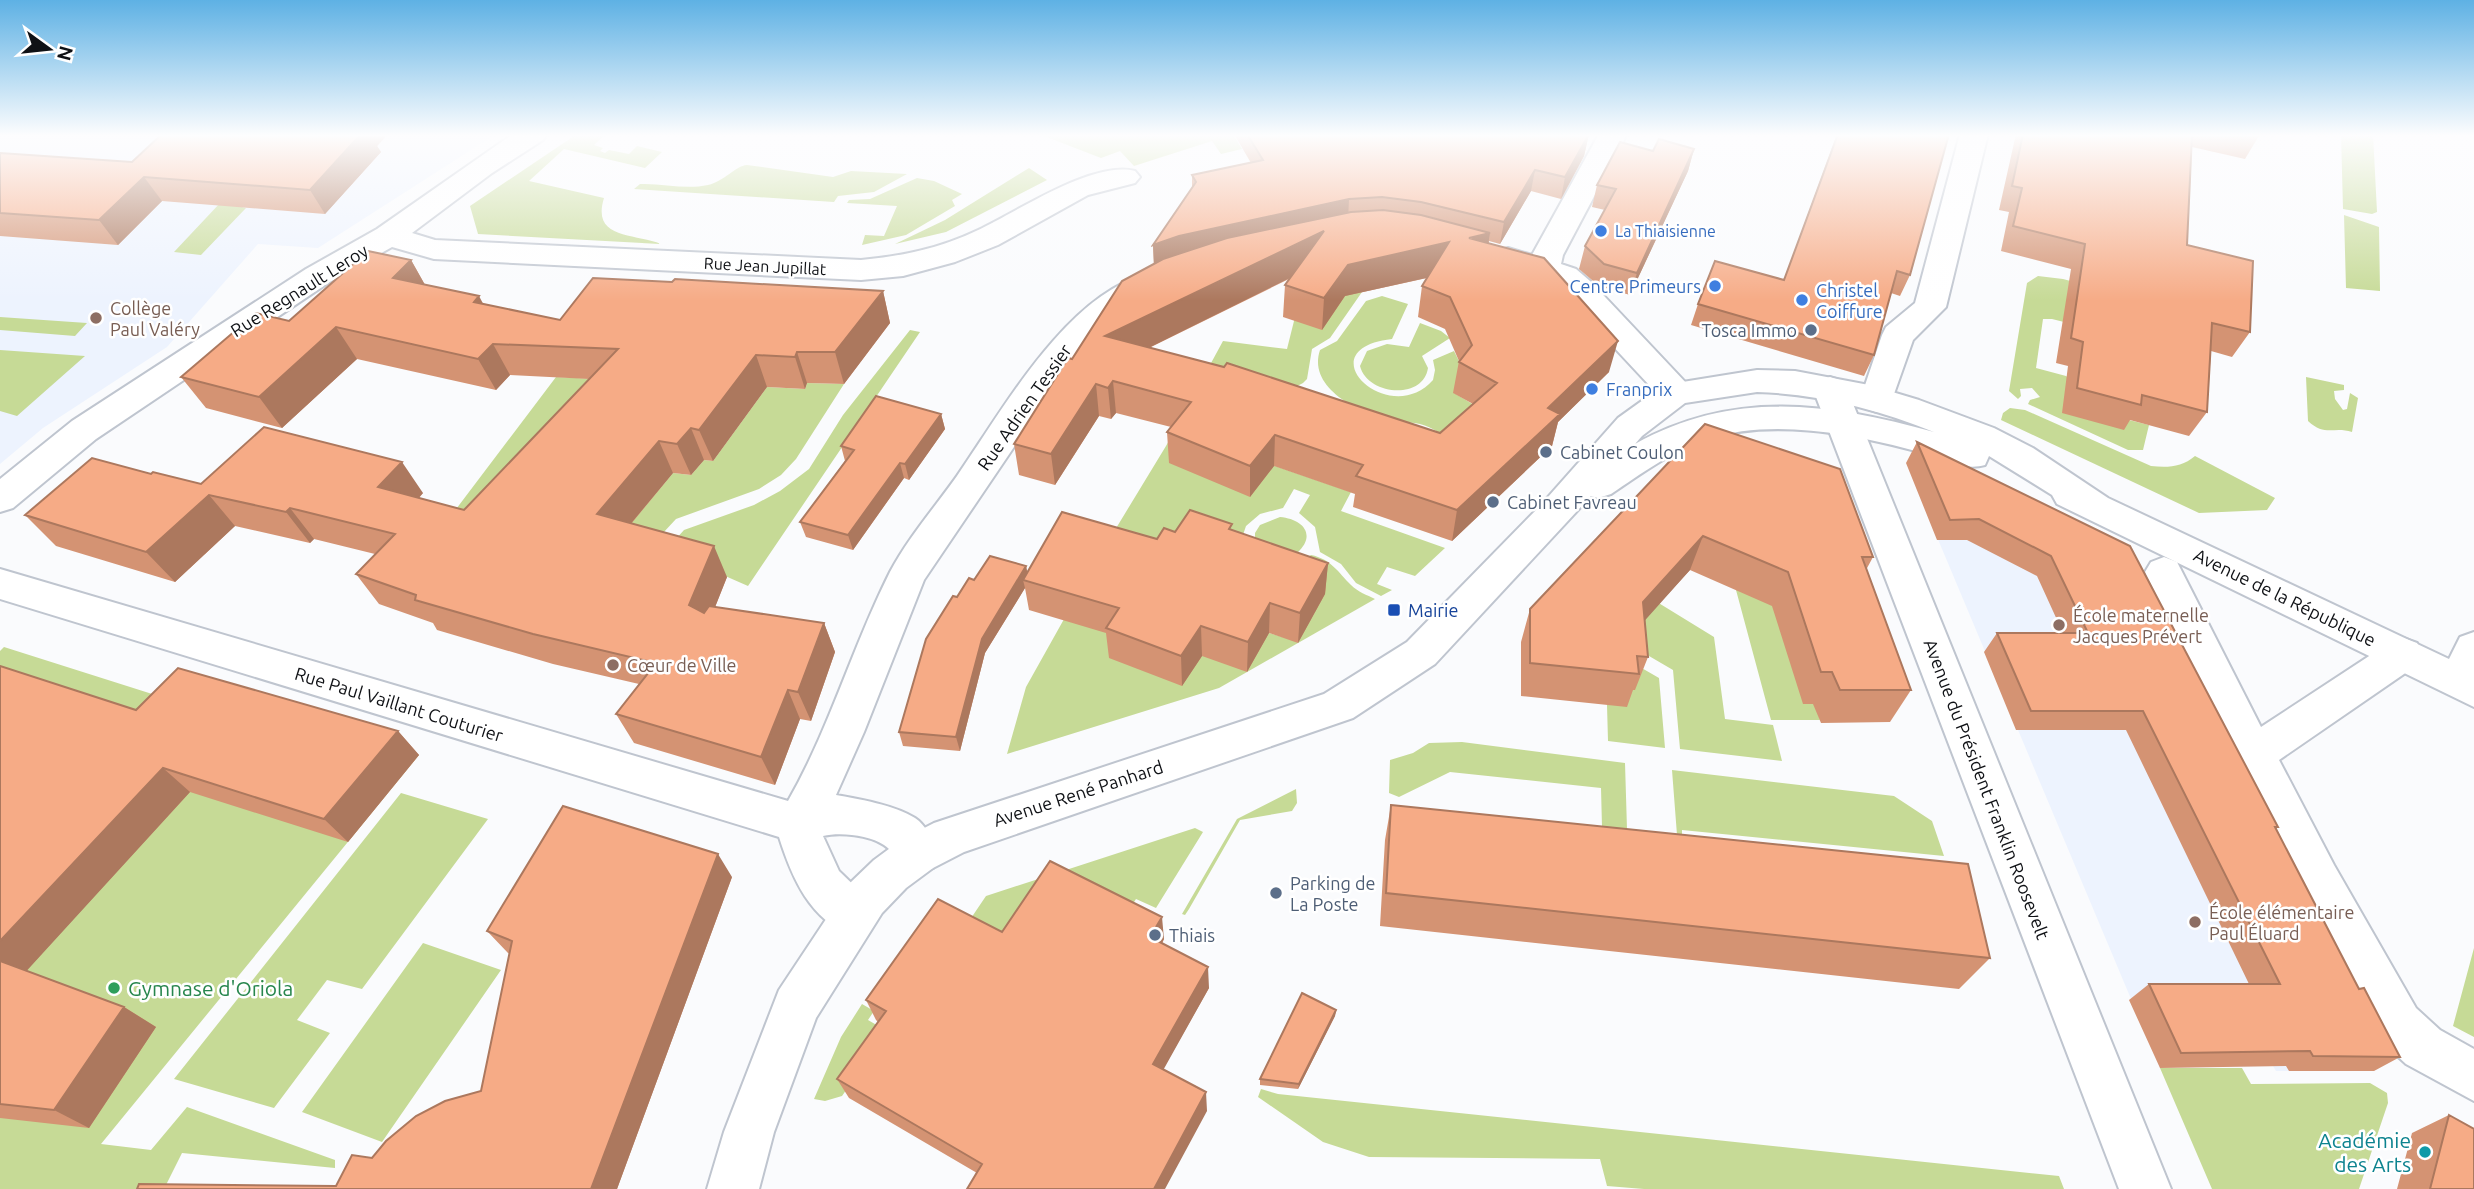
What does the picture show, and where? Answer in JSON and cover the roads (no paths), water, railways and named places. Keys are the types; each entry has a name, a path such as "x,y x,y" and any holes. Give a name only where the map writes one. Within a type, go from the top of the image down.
{"street":[{"name":"Rue Regnault Leroy","path":"0,499 84,430 317,276 388,236 451,189"},
{"name":"Rue Jean Jupillat","path":"388,236 434,249 861,270 903,266 944,255 987,238 1078,189"},
{"path":"1545,268 1548,256 1583,189"},
{"path":"1877,400 1898,335 1930,307 1959,189"},
{"path":"1478,250 1565,276 1676,393"},
{"name":"Rue Adrien Tessier","path":"798,823 817,791 857,704 892,608 908,574 1062,350 1112,304 1153,281 1181,270"},
{"name":"Avenue René Panhard","path":"733,1189 750,1132 796,1006 853,915 890,874 917,854 993,821 1338,706 1421,653 1553,516 1630,427 1676,393 1755,381 1795,383 1837,407"},
{"name":"Avenue de la République","path":"1837,407 1877,400 1982,437 2020,457 2094,505"},
{"name":"Avenue de la République","path":"1837,407 2094,505 2403,654 2469,673"},
{"name":"Avenue René Panhard","path":"1553,516 1652,448 1697,429 1738,420 1808,418 1837,407"},
{"name":"Avenue du Président Franklin Roosevelt","path":"1837,407 2144,1189"},
{"path":"2164,572 2318,879 2399,1026 2423,1047 2474,1076"},
{"name":"Rue Paul Vaillant Couturier","path":"0,584 798,823 836,814 871,821 900,832 917,854"},
{"path":"2254,754 2403,654"},
{"path":"798,823 817,880 837,904 853,915"}],"place":[{"name":"La Thiaisienne","path":"1601,231"},
{"name":"Centre Primeurs","path":"1715,286"},
{"name":"Christel Coiffure","path":"1802,300"},
{"name":"Collège Paul Valéry","path":"96,318"},
{"name":"Tosca Immo","path":"1811,330"},
{"name":"Franprix","path":"1592,389"},
{"name":"Cabinet Coulon","path":"1546,452"},
{"name":"Cabinet Favreau","path":"1493,502"},
{"name":"Mairie","path":"1394,610"},
{"name":"École maternelle Jacques Prévert","path":"2059,625"},
{"name":"Cœur de Ville","path":"613,665"},
{"name":"Parking de La Poste","path":"1276,893"},
{"name":"École élémentaire Paul Éluard","path":"2195,922"},
{"name":"Thiais","path":"1155,935"},
{"name":"Gymnase d'Oriola","path":"114,988"},
{"name":"Académie des Arts","path":"2425,1152"}]}
